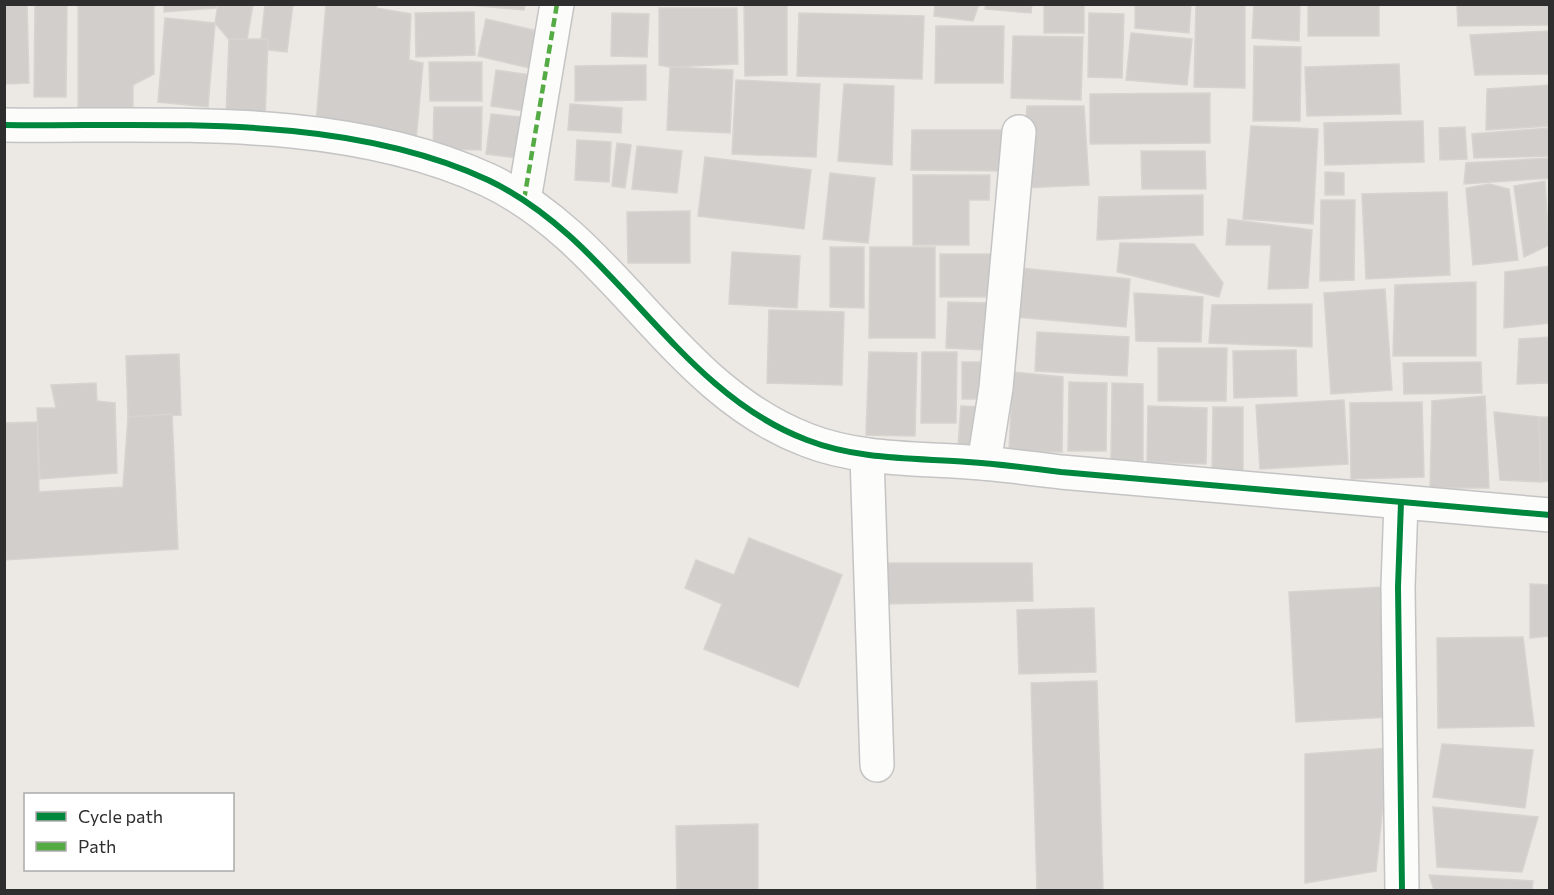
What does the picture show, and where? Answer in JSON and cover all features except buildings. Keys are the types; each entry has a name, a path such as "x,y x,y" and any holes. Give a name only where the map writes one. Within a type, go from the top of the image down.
{"street":[{"path":"524,200 556,4"},
{"path":"4,126 267,128 357,138 434,160 487,180 524,200 591,254 665,334 723,390 769,422 808,441 867,455 984,463 1401,512 1550,515"},
{"path":"984,463 996,388 1019,132"},
{"path":"867,455 877,765"},
{"path":"1401,512 1399,570 1402,891"}],"marked path":[{"path":"524,200 557,4"}],"cycle path":[{"path":"4,125 188,125 250,128 312,133 373,143 432,158 488,180 533,206 573,239 610,275 681,352 719,387 760,417 826,447 887,457 991,464 1550,515"},
{"path":"1401,502 1398,587 1402,890"}]}
